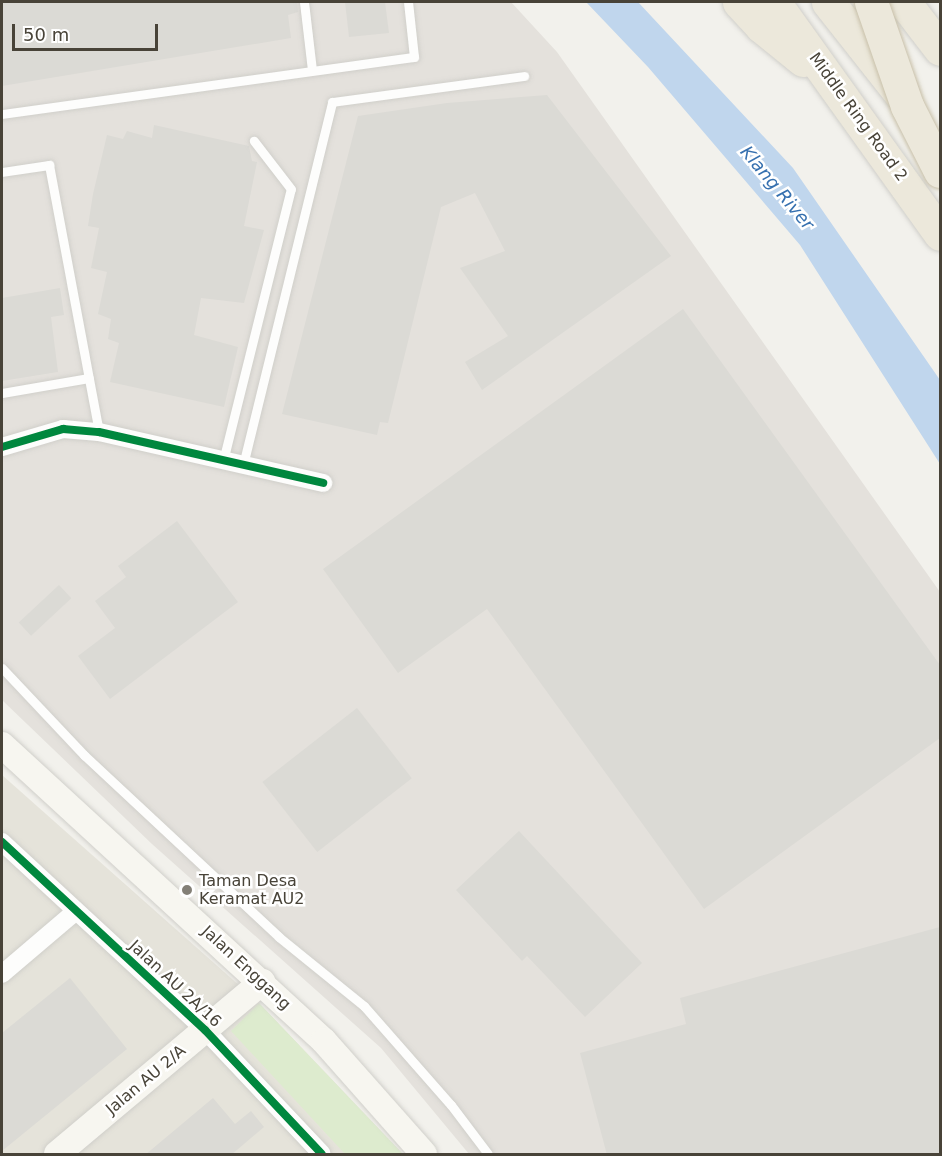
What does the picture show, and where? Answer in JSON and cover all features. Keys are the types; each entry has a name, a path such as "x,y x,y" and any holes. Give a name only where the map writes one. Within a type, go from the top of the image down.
{"highway":[{"path":"739,2 761,26 837,87"},
{"name":"Middle Ring Road 2","path":"774,2 940,234"},
{"path":"828,2 940,149"},
{"path":"871,2 907,106 940,171"},
{"path":"904,2 940,49"}],"main road":[{"name":"Jalan Enggang","path":"8,753 262,982 369,1089 424,1155"},
{"name":"Jalan AU 2/A","path":"57,1155 262,982"}],"street":[{"path":"2,447 63,429 99,432 323,483"},
{"name":"Jalan AU 2A/16","path":"2,842 205,1030 322,1155"},
{"path":"2,974 76,911"}],"lane":[{"path":"304,2 312,70"},
{"path":"2,114 414,57 408,2"},
{"path":"243,465 332,102 524,76"},
{"path":"224,461 291,189 254,141"},
{"path":"2,172 50,165 99,432"},
{"path":"2,393 88,378"},
{"path":"2,668 84,755 279,937 364,1006 452,1105 488,1155"}],"shaded area":[{"path":"2,2 511,2 557,52 940,592 940,1154 469,1154 381,1048 152,844 2,700"},
{"path":"2,775 259,1003 403,1154 2,1154"}],"green space":[{"path":"259,1003 403,1154 345,1154 231,1031"}],"water":[{"name":"Klang River","path":"586,2 638,2 793,168 940,380 940,464 800,245 648,67"}],"building":[{"path":"2,2 297,2 298,12 288,15 291,38 2,86"},
{"path":"345,2 385,2 389,33 349,37"},
{"path":"547,95 671,256 482,390 465,362 508,336 460,268 505,251 475,193 441,207 388,423 380,422 377,435 282,414 358,116 447,103"},
{"path":"154,125 249,146 252,161 257,162 244,226 264,230 244,303 201,298 194,335 238,347 224,407 110,382 119,343 108,339 111,319 98,314 107,272 91,268 99,228 88,226 93,194 107,135 123,139 127,131 152,138"},
{"path":"60,288 64,315 51,317 58,372 2,381 2,298"},
{"path":"683,309 940,665 940,738 704,909 487,609 398,673 323,569"},
{"path":"177,521 238,602 110,699 78,656 115,628 95,601 126,577 118,566"},
{"path":"59,585 71,598 31,636 19,623"},
{"path":"357,708 412,778 317,852 262,782"},
{"path":"519,831 642,963 585,1017 527,956 522,961 456,890"},
{"path":"940,927 940,1155 607,1155 580,1053 686,1024 680,998"},
{"path":"70,978 127,1049 2,1151 2,1033"},
{"path":"213,1098 235,1124 251,1111 264,1127 231,1155 145,1155"}],"cycle path":[{"path":"2,447 63,429 99,432 323,483"},
{"path":"2,842 205,1030 322,1154"}],"place":[{"name":"Taman Desa Keramat AU2","path":"187,890"}]}
